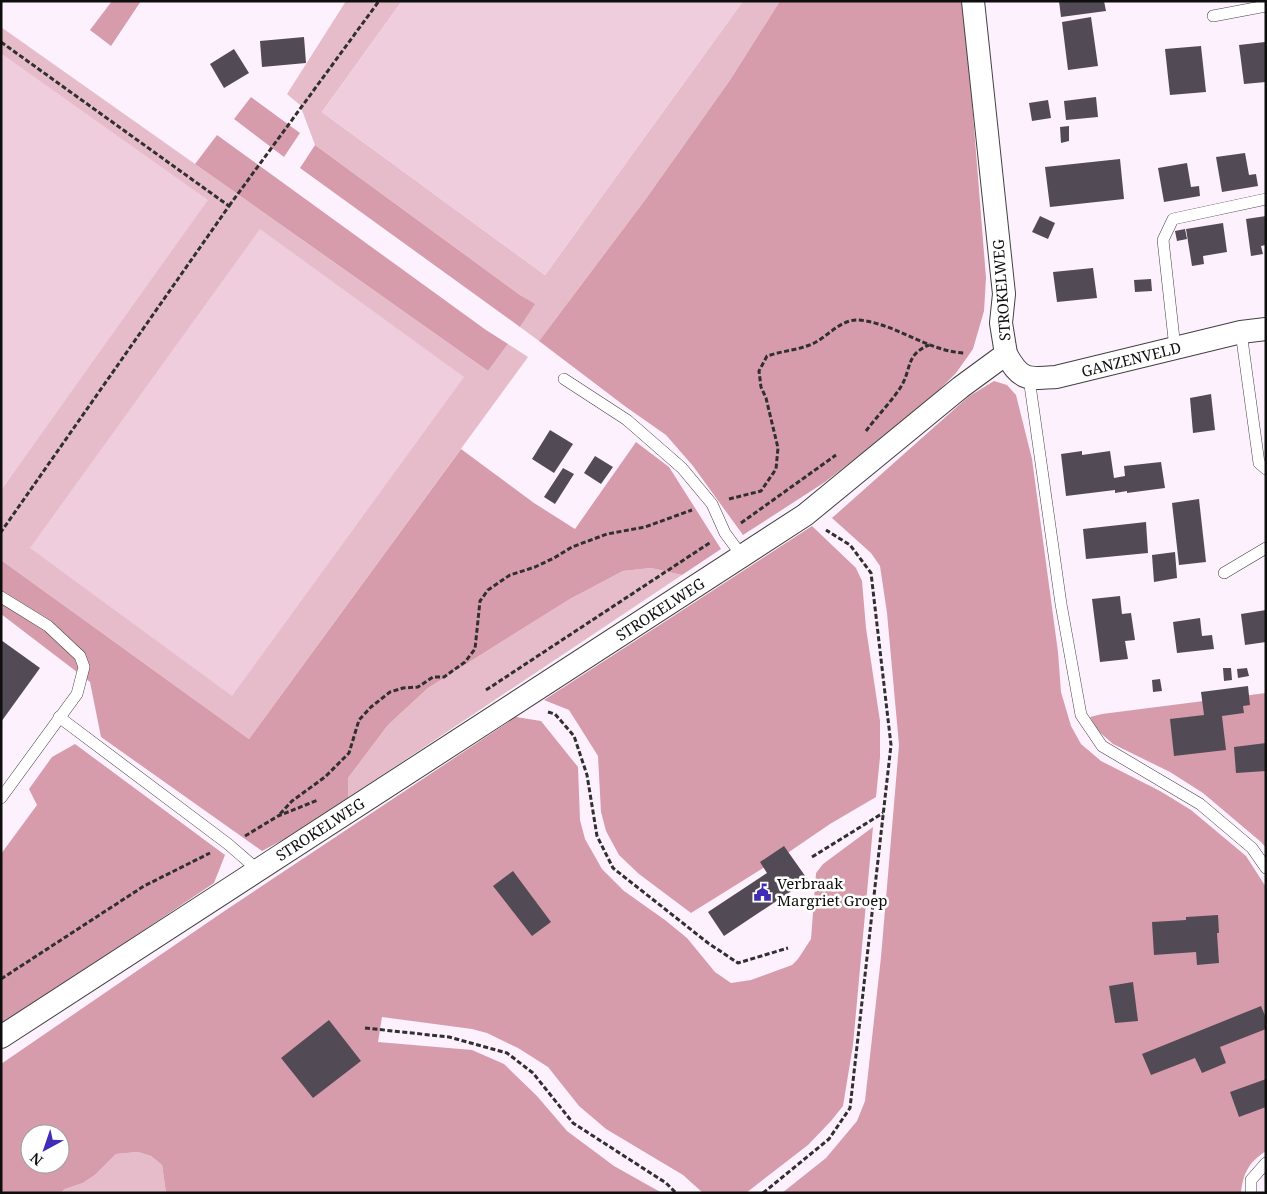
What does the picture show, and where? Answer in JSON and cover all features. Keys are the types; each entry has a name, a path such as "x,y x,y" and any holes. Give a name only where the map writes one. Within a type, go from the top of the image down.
{"street":[{"name":"STROKELWEG","path":"1,1037 805,515 961,388 1006,354 1001,323 1004,294 973,1"},
{"name":"GANZENVELD","path":"1029,378 1056,377 1241,332 1266,329"},
{"path":"1006,354 1015,370 1029,378"}],"lane":[{"path":"1213,16 1266,6"},
{"path":"1175,348 1163,240 1172,219 1266,199"},
{"path":"1241,332 1259,463 1266,468"},
{"path":"1029,378 1061,604 1081,715 1102,746 1200,804 1252,848 1266,868"},
{"path":"564,380 627,420 682,468 712,504 726,533 742,556"},
{"path":"1224,573 1266,548"},
{"path":"1,597 48,626 80,656 84,667 76,694 1,798"},
{"path":"59,717 228,844 258,870"},
{"path":"1251,1193 1252,1180 1266,1164"}],"path":[{"path":"1,532 229,206 379,1"},
{"path":"1,42 229,206"},
{"path":"278,816 292,801 325,777 349,753 359,720 390,692 403,688 418,687 433,677 444,677 465,662 475,649 480,601 488,590 510,575 535,567 572,547 607,534 645,527 712,504 761,491 776,469 778,448 766,398 761,387 759,371 767,356 811,344 842,324 857,320 897,329 929,344 918,350 911,360 902,385 864,433"},
{"name":"STROKELWEG","path":"486,690 628,595 726,533 837,454"},
{"path":"763,1193 828,1139 850,1108 892,744 871,572 850,545 805,515"},
{"path":"517,702 555,714 574,736 587,775 597,836 613,868 708,943 738,963 788,948"},
{"name":"STROKELWEG","path":"1,979 144,886 257,830 278,816 322,798"},
{"path":"812,857 883,812"},
{"path":"366,1028 449,1037 507,1053 533,1073 574,1123 666,1183 676,1193"}],"shaded area":[{"path":"112,1 141,1 111,46 90,30"},
{"path":"346,1 402,1 322,112 545,275 743,1 780,1 730,80 645,200 539,341 520,327 534,304 315,145 300,105 287,94"},
{"path":"402,1 743,1 545,275 322,112"},
{"path":"780,1 964,1 986,278 984,311 973,349 956,373 922,407 825,482 743,535 693,466 666,435 539,341 645,200 730,80"},
{"path":"1,27 488,371 508,344 528,357 249,739 1,560 1,490 207,200 1,55"},
{"path":"1,55 208,200 1,490"},
{"path":"251,97 300,133 284,157 234,119"},
{"path":"217,135 508,344 488,371 195,164"},
{"path":"315,145 535,304 520,327 300,168"},
{"path":"260,229 464,377 232,696 30,548"},
{"path":"994,381 1007,385 1016,395 1032,459 1058,652 1061,692 1071,726 1081,744 1101,761 1160,791 1191,810 1246,856 1266,887 1266,1151 1255,1159 1245,1174 1241,1193 782,1193 826,1158 857,1121 865,1101 881,957 899,745 887,613 880,566 871,553 832,518 968,397"},
{"path":"636,442 669,467 721,549 682,575 651,568 623,571 570,599 428,688 388,725 348,778 348,798 292,835 262,851 101,737 90,682 1,614 1,560 249,739 461,449 534,503 575,529"},
{"path":"812,526 856,568 862,581 866,628 880,721 880,757 876,797 830,824 691,913 639,874 619,855 606,831 601,812 598,756 569,710 544,700"},
{"path":"651,568 682,575 348,798 348,778 388,725 428,688 570,599 623,571"},
{"path":"1266,693 1266,848 1203,793 1170,772 1113,744 1097,730 1090,717 1102,714"},
{"path":"516,717 541,721 578,767 580,820 585,839 602,869 624,891 687,938 715,972 731,983 751,980 792,965 798,959 811,939 816,873 823,864 873,827 853,1045 843,1106 808,1145 746,1193 703,1193 683,1175 606,1129 579,1106 548,1067 518,1048 487,1033 472,1029 382,1017 378,1042 472,1050 504,1064 537,1096 567,1131 614,1166 662,1193 166,1193 162,1165 151,1156 138,1152 116,1154 95,1175 83,1183 65,1189 61,1193 1,1193 1,1064 223,912"},
{"path":"75,744 225,855 214,883 1,1026 1,854 37,805 29,789 52,757"},
{"path":"138,1152 151,1156 162,1165 166,1193 62,1193 65,1189 83,1183 95,1175 116,1154"}],"building":[{"path":"1059,1 1104,1 1106,11 1061,17"},
{"path":"1091,17 1098,66 1068,70 1062,22"},
{"path":"304,37 306,63 262,67 260,41"},
{"path":"1265,42 1266,82 1244,84 1239,45"},
{"path":"1201,46 1206,92 1170,95 1165,49"},
{"path":"234,49 249,73 224,88 210,64"},
{"path":"1096,97 1098,117 1066,120 1064,101"},
{"path":"1048,100 1051,118 1032,121 1029,103"},
{"path":"1069,126 1069,141 1061,143 1060,127"},
{"path":"1245,153 1249,175 1256,174 1258,186 1222,192 1216,157"},
{"path":"1120,159 1124,199 1050,207 1045,167"},
{"path":"1187,163 1191,187 1199,186 1200,196 1164,202 1158,168"},
{"path":"1040,216 1055,223 1048,239 1032,232"},
{"path":"1266,216 1266,245 1261,246 1263,254 1251,256 1246,219"},
{"path":"1223,223 1227,252 1203,256 1204,264 1192,266 1186,229"},
{"path":"1185,229 1187,239 1177,241 1175,231"},
{"path":"1093,268 1097,298 1057,302 1053,272"},
{"path":"1151,279 1152,291 1135,292 1134,280"},
{"path":"1211,394 1215,430 1193,433 1190,398"},
{"path":"550,430 573,444 554,473 532,459"},
{"path":"1082,451 1082,455 1110,451 1114,478 1125,476 1124,466 1161,462 1165,488 1127,493 1127,491 1115,493 1115,490 1066,496 1061,454"},
{"path":"595,456 613,467 601,484 584,473"},
{"path":"563,468 574,474 555,504 544,497"},
{"path":"1199,499 1206,562 1179,565 1172,503"},
{"path":"1146,522 1148,553 1086,559 1083,529"},
{"path":"1175,552 1177,578 1154,582 1152,555"},
{"path":"1120,596 1122,614 1131,613 1135,640 1125,641 1128,659 1100,662 1092,599"},
{"path":"1266,610 1266,642 1245,645 1241,614"},
{"path":"1200,618 1202,636 1212,635 1214,649 1177,653 1173,622"},
{"path":"1,640 40,668 1,722"},
{"path":"1223,668 1231,668 1232,680 1224,681"},
{"path":"1247,668 1249,676 1238,678 1237,669"},
{"path":"1160,679 1162,691 1153,692 1152,680"},
{"path":"1248,686 1250,705 1243,706 1244,713 1222,716 1226,750 1174,756 1170,719 1204,715 1201,692"},
{"path":"1266,743 1266,771 1236,773 1234,747"},
{"path":"784,846 808,880 724,936 708,912 767,873 760,862"},
{"path":"513,871 551,922 532,936 493,886"},
{"path":"1218,915 1219,963 1197,965 1196,952 1154,955 1152,922 1186,920 1186,917"},
{"path":"1133,982 1138,1021 1115,1023 1109,986"},
{"path":"1261,1006 1266,1018 1266,1029 1220,1047 1226,1063 1202,1073 1195,1058 1151,1075 1142,1054"},
{"path":"329,1020 361,1061 313,1098 281,1058"},
{"path":"1266,1079 1266,1107 1239,1117 1230,1092"}],"place":[{"name":"Verbraak Margriet Groep","path":"763,892"}]}
